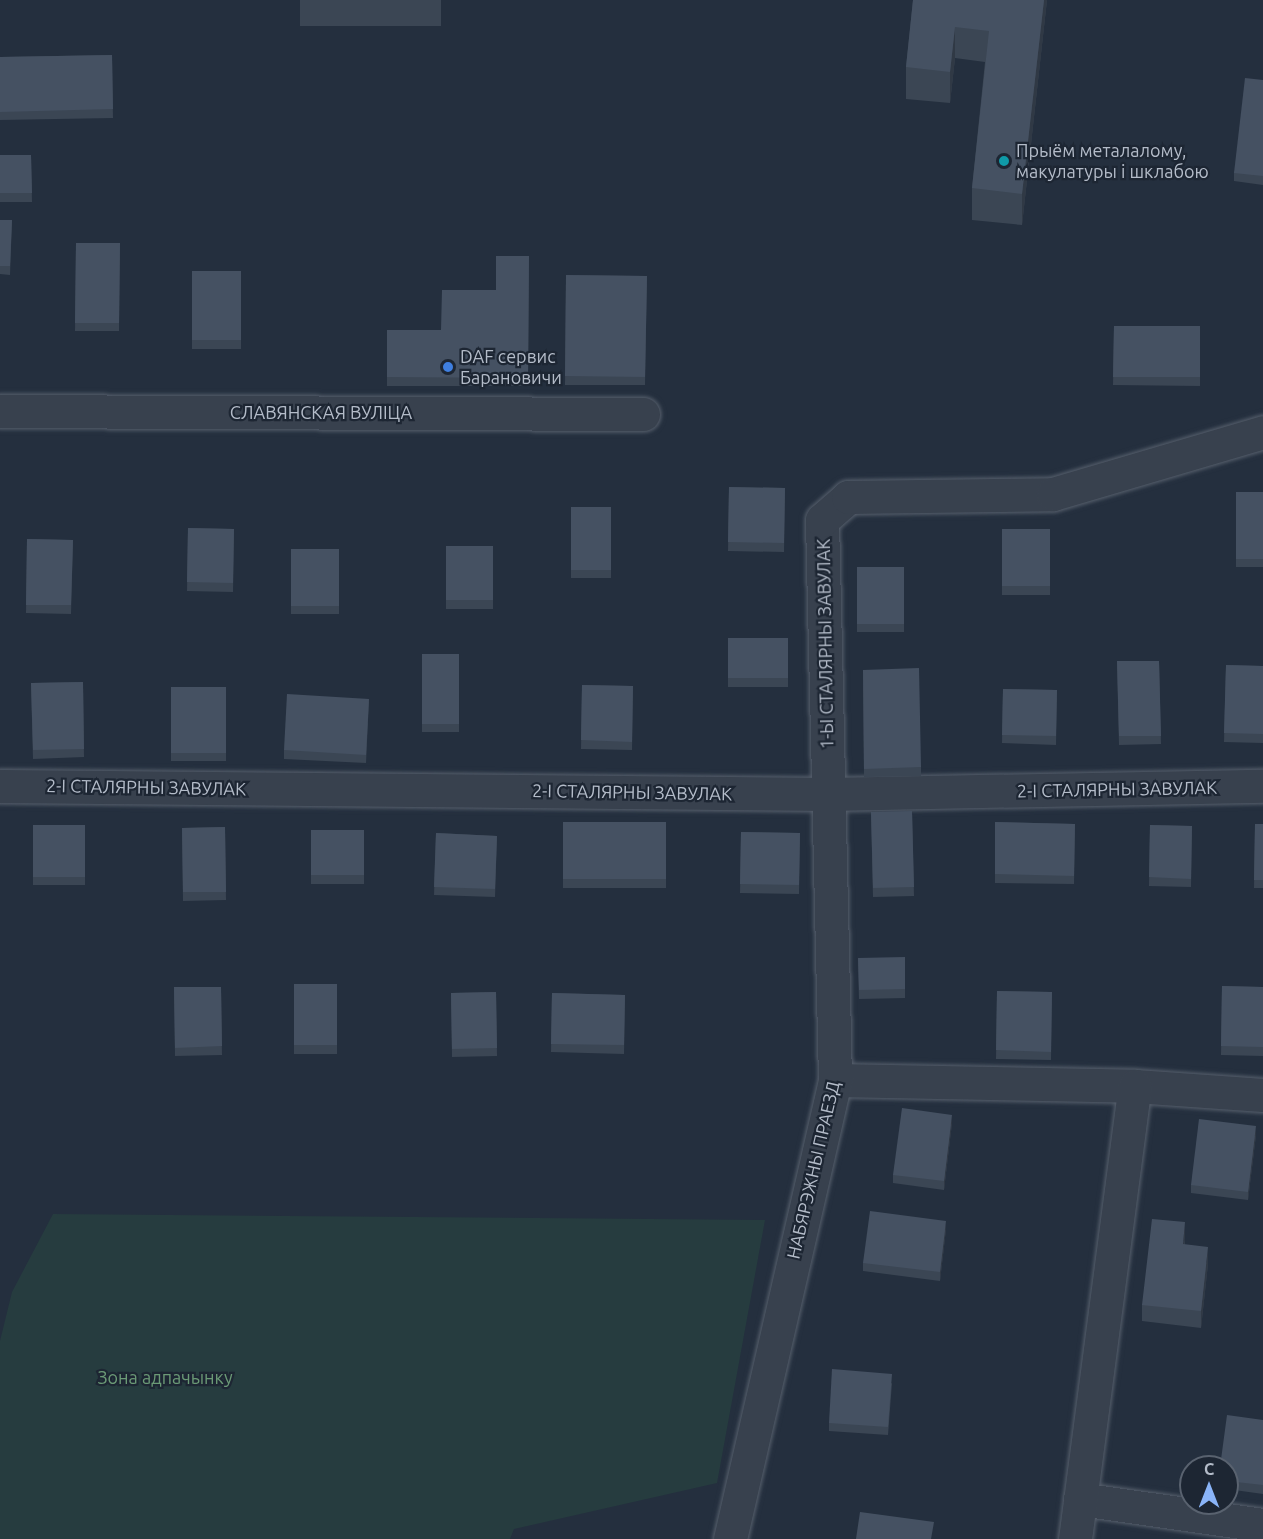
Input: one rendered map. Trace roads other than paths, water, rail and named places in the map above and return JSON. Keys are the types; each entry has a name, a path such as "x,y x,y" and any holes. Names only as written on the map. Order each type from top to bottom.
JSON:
{"street":[{"name":"СЛАВЯНСКАЯ ВУЛІЦА","path":"0,411 643,414"},
{"name":"1-Ы СТАЛЯРНЫ ЗАВУЛАК","path":"828,794 822,520 848,497 1053,494 1263,432"},
{"name":"2-І СТАЛЯРНЫ ЗАВУЛАК","path":"0,786 828,794 1263,786"},
{"name":"НАБЯРЭЖНЫ ПРАЕЗД","path":"730,1539 835,1080 828,794"},
{"path":"835,1080 1135,1086 1263,1095"},
{"path":"1075,1539 1135,1086"},
{"path":"1080,1499 1263,1525"}],"place":[{"name":"Прыём металалому, макулатуры і шклабою","path":"1004,161"},
{"name":"DAF сервис Барановичи","path":"448,367"}],"park label":[{"name":"Зона адпачынку","path":"165,1377"}]}
